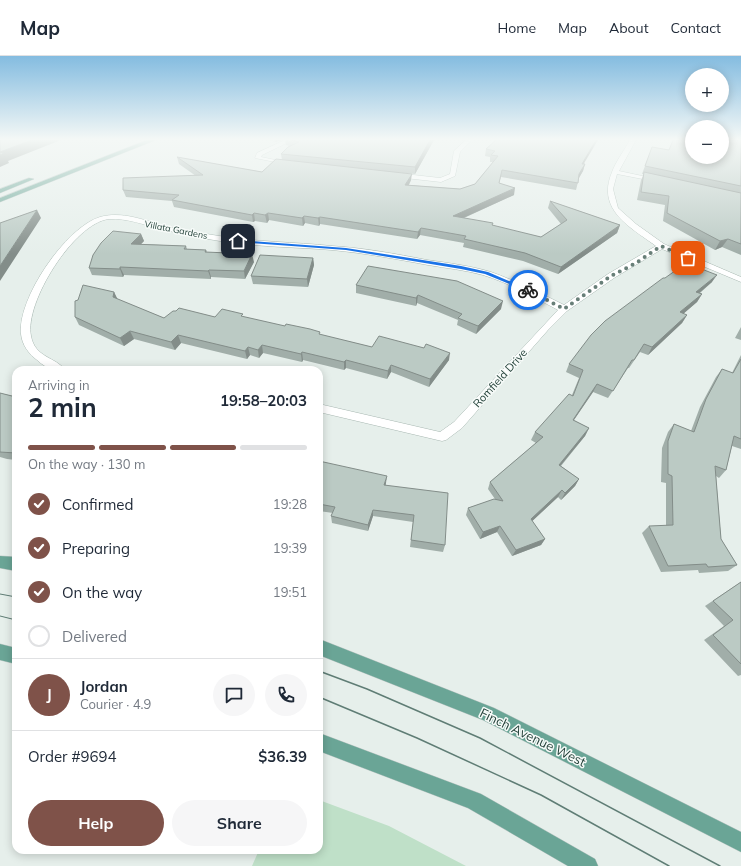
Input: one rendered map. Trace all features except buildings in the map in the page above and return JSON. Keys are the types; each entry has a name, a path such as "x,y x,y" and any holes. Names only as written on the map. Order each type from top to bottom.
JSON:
{"main road":[{"path":"0,191 35,178"},
{"path":"0,200 57,178"},
{"path":"0,562 12,564"},
{"name":"Finch Avenue West","path":"323,649 488,714 741,842"},
{"path":"0,652 12,655"},
{"path":"323,744 474,801 588,866"}],"street":[{"path":"421,178 441,180 446,178"},
{"path":"613,178 610,189 614,209 633,226 661,246 741,280"},
{"path":"645,178 662,181"},
{"name":"Villata Gardens","path":"52,366 44,362 29,347 24,327 29,310 52,263 71,240 89,224 101,219 115,216 171,230 238,241 346,249 461,267 486,273 516,285 564,309"},
{"name":"Romfield Drive","path":"323,409 442,437 458,425 545,328 564,309 611,276 636,263 661,246"}],"green space":[{"path":"323,801 389,826 466,866 252,866 257,854 323,854"}],"tram line":[{"path":"0,594 12,596"},
{"path":"0,616 12,619"},
{"path":"323,672 367,689 480,738 720,866"},
{"path":"323,699 417,738 541,795 669,866"}],"way so far":[{"path":"528,290 564,309 611,276 636,263 661,246 688,258"}],"route":[{"path":"238,241 346,249 461,267 486,273 528,290"}]}
